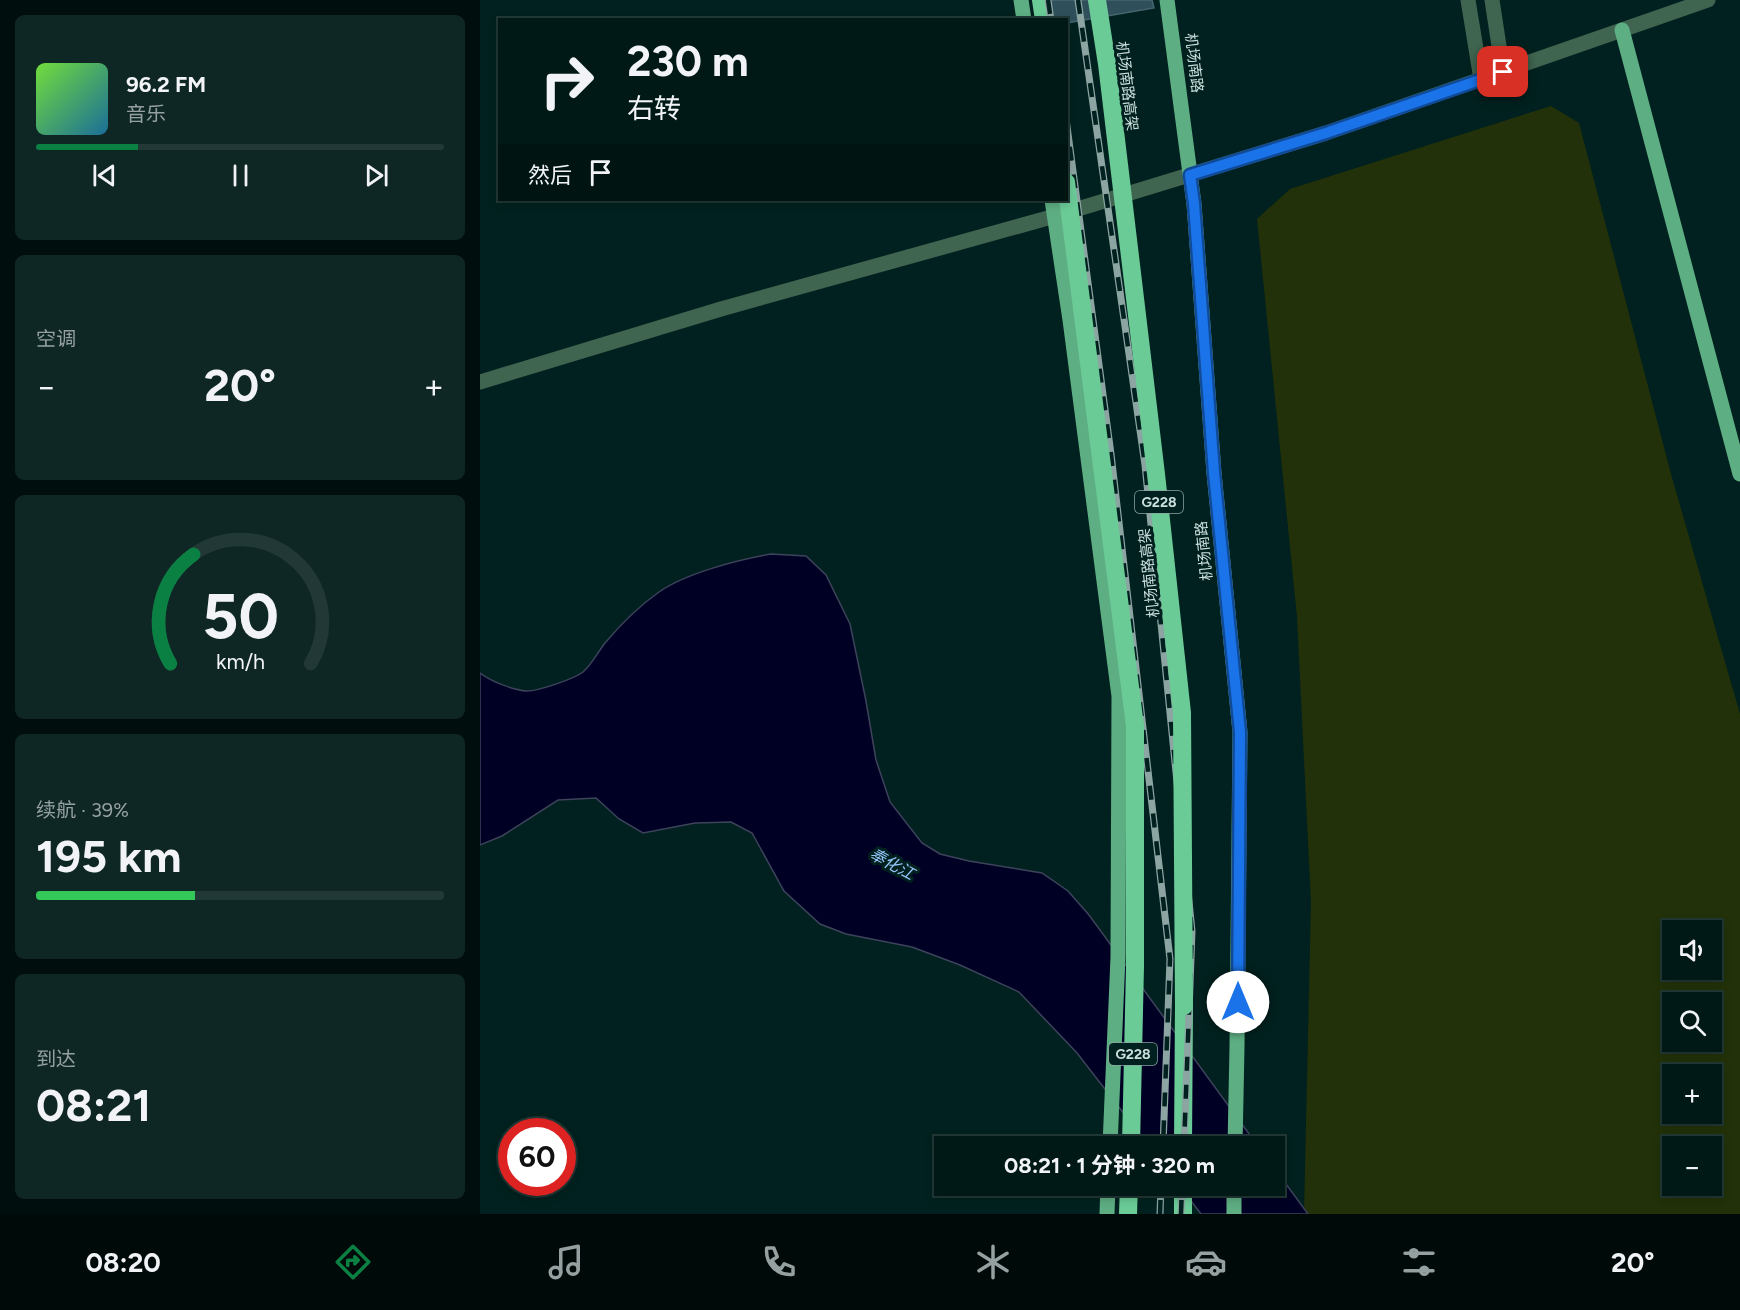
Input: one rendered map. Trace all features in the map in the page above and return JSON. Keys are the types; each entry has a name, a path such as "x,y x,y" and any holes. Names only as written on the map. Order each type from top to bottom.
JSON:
{"highway":[{"path":"1041,0 1044,18"},
{"name":"机场南路高架","path":"1097,0 1156,474 1182,713 1183,1136"},
{"name":"G228","path":"1068,198 1135,726 1135,966 1131,1136"},
{"path":"1128,1214 1129,1196"},
{"path":"1183,1196 1183,1214"}],"main road":[{"path":"1021,0 1024,18"},
{"name":"机场南路","path":"1167,0 1194,204 1214,473 1240,732 1238,1047 1235,1136"},
{"path":"1622,30 1740,474"},
{"path":"1052,201 1119,696 1118,957 1111,1136"},
{"path":"1107,1214 1108,1196"},
{"path":"1234,1196 1234,1214"}],"street":[{"path":"1468,0 1481,79"},
{"path":"1492,0 1503,72"},
{"path":"480,382 721,309 1054,216 1326,133 1708,0"}],"green space":[{"path":"1551,106 1579,123 1671,474 1740,714 1740,1214 1304,1214 1311,902 1297,617 1257,219 1290,189"}],"water":[{"name":"奉化江","path":"771,554 806,556 826,575 850,624 876,760 890,802 922,843 940,854 1042,873 1068,891 1089,915 1251,1136 1141,1136 1077,1053 1019,992 960,965 912,947 846,934 820,924 784,891 752,833 731,822 695,823 643,833 619,819 596,798 558,800 502,836 480,845 480,673 502,685 527,691 572,678 583,672 617,629 659,592 683,579 728,564"},
{"path":"1285,1183 1308,1214 1201,1214 1187,1196 1285,1196"}],"building":[{"path":"1039,0 1152,0 1154,8 1068,23 1068,18 1042,18"}],"railway":[{"path":"1048,0 1051,18"},
{"path":"1078,0 1145,465 1192,931 1184,1136"},
{"path":"1068,134 1111,454 1170,959 1163,1136"},
{"path":"1160,1214 1161,1196"},
{"path":"1181,1214 1182,1196"}],"route":[{"path":"1238,1002 1240,732 1214,473 1190,175 1326,133 1503,72"}]}
